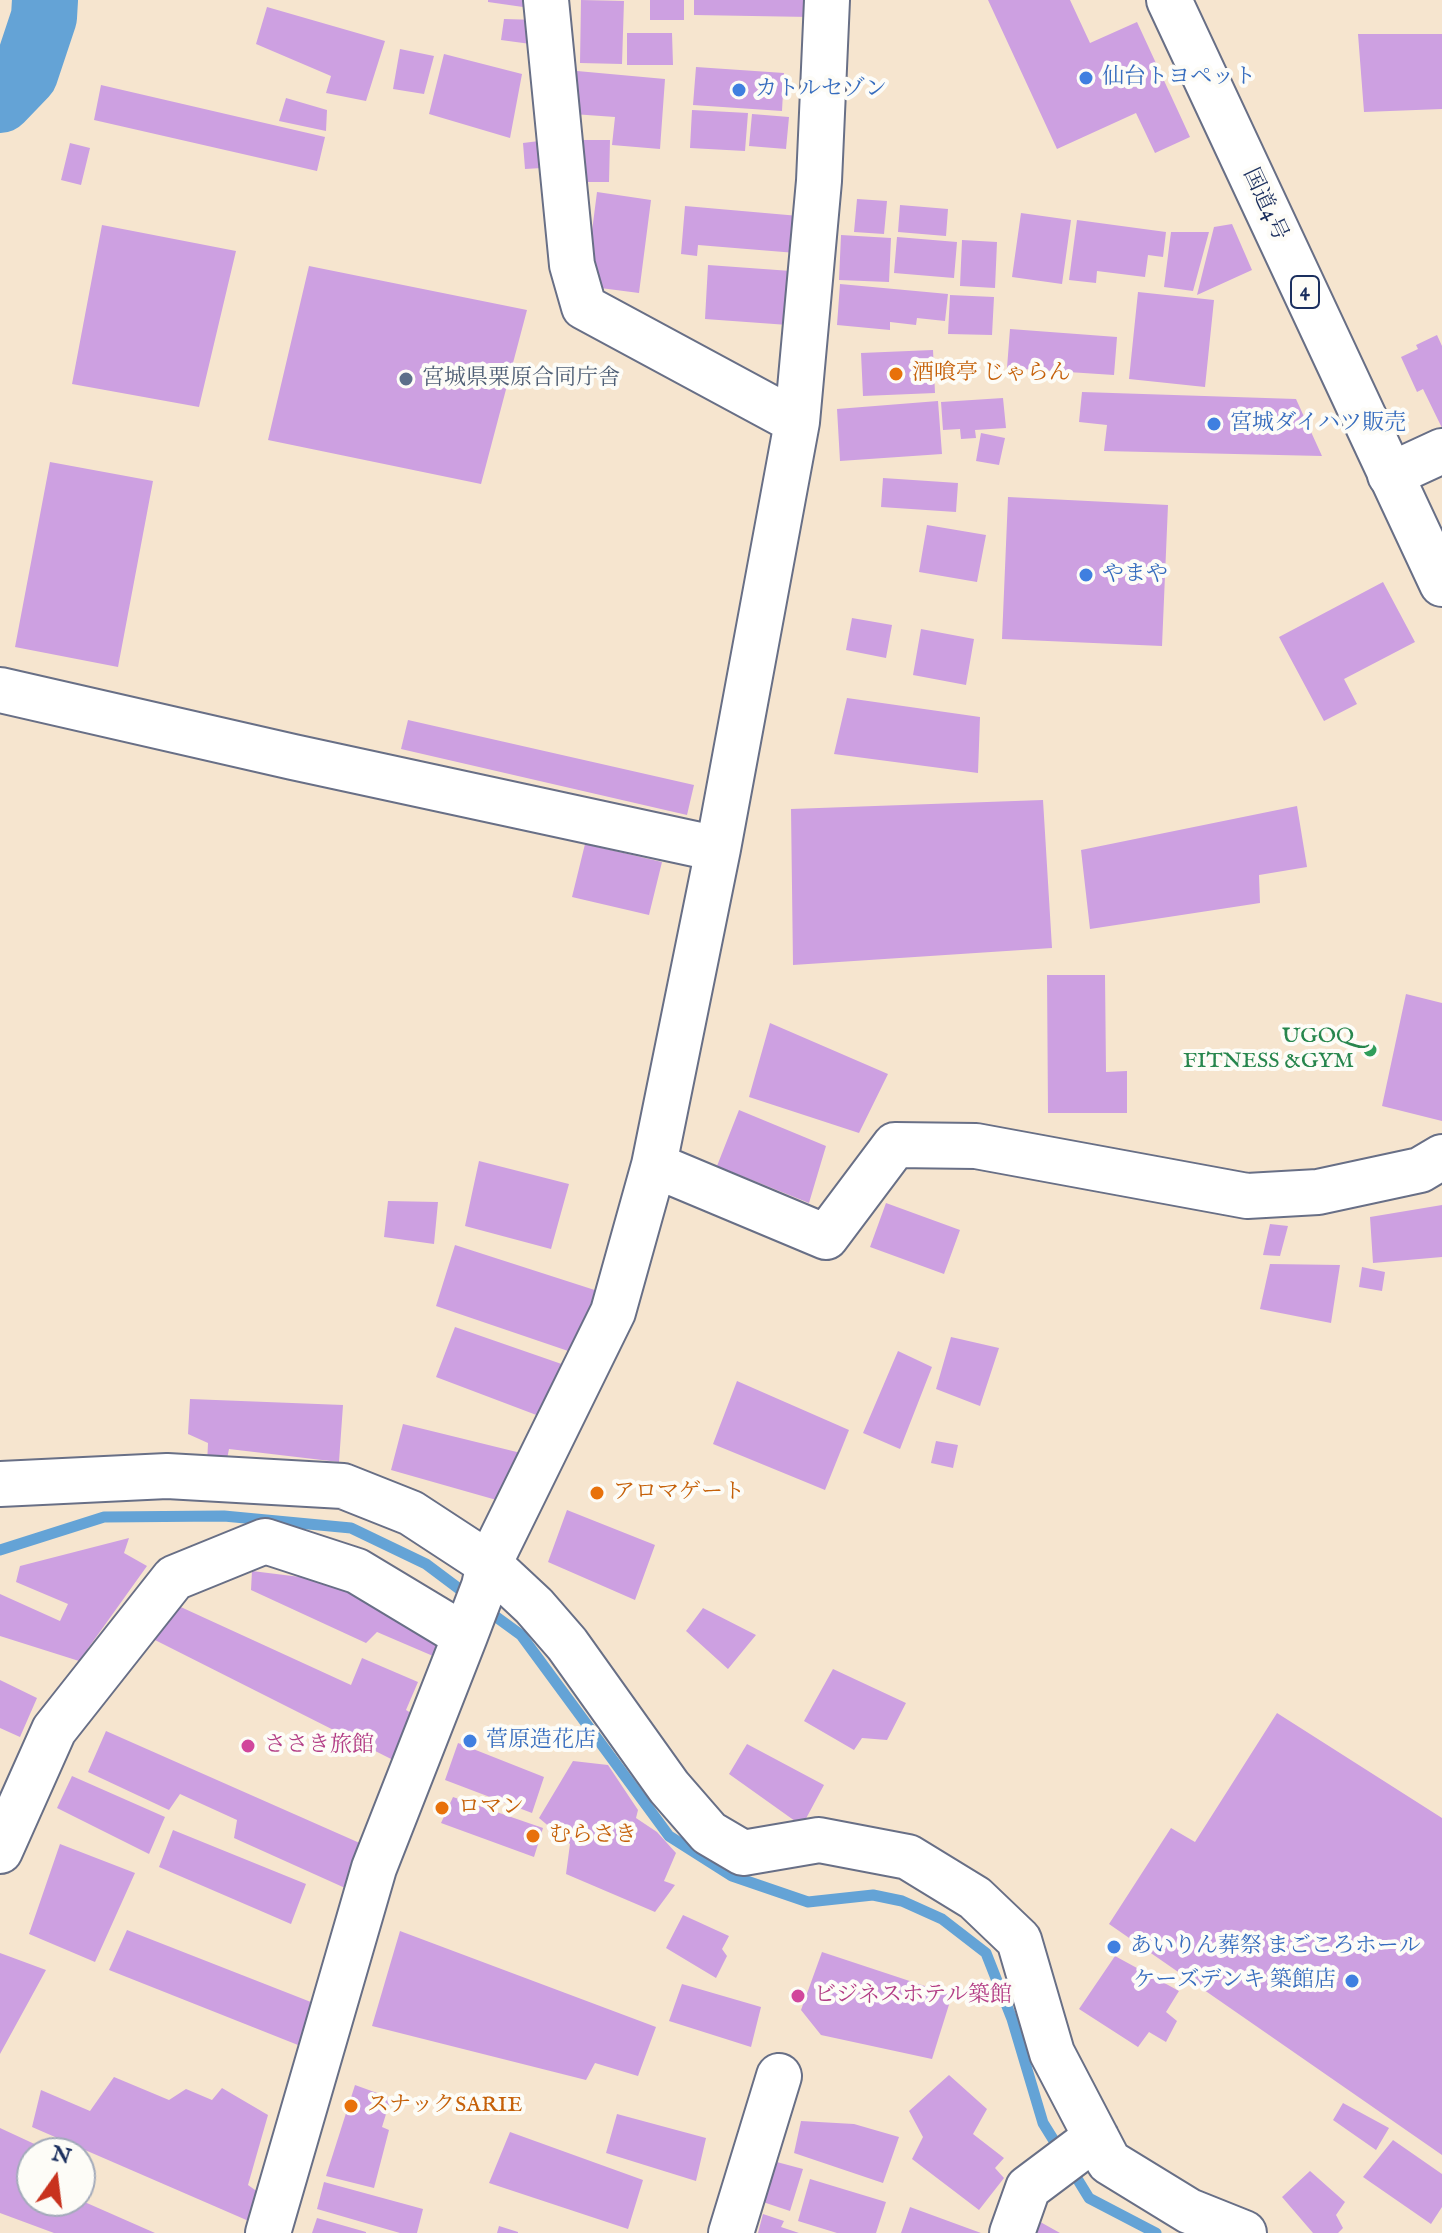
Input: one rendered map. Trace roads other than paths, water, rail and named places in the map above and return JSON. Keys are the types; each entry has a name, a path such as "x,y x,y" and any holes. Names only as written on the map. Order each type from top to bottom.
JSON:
{"main road":[{"path":"546,0 572,265 584,307 797,422"},
{"path":"268,2233 374,1868 477,1602 613,1312 654,1165 718,849 797,422 819,181 827,0"},
{"name":"国道4号","path":"1169,0 1442,584"},
{"path":"1390,475 1442,451"},
{"path":"0,690 718,849"},
{"path":"654,1165 826,1237 895,1145 976,1146 1247,1196 1318,1192 1420,1170 1442,1157"},
{"path":"0,1484 167,1476 343,1486 411,1513 477,1602"},
{"path":"0,1851 54,1730 174,1578 265,1541 357,1571 477,1602 534,1606 567,1644 669,1787 709,1833 743,1853 819,1840 908,1857 975,1898 1019,1940 1052,2053 1090,2141 1109,2162 1189,2211 1244,2233"},
{"path":"731,2233 779,2076"},
{"path":"1012,2233 1028,2188 1090,2141"}],"waterway":[{"path":"0,100 25,74 44,17 45,0"},
{"path":"0,1550 104,1517 224,1516 351,1528 426,1564 470,1597"},
{"path":"484,1608 521,1635 669,1836 732,1876 808,1902 873,1895 902,1901 942,1919 986,1953 1012,2019 1043,2123 1061,2152"},
{"path":"1070,2167 1089,2198 1156,2233"}],"place":[{"name":"仙台トヨペット","path":"1086,78"},
{"name":"カトルセゾン","path":"739,90"},
{"name":"酒喰亭 じゃらん","path":"896,374"},
{"name":"宮城県栗原合同庁舎","path":"406,379"},
{"name":"宮城ダイハツ販売","path":"1214,424"},
{"name":"やまや","path":"1086,575"},
{"name":"UGOQ FITNESS &GYM","path":"1370,1050"},
{"name":"アロマゲート","path":"597,1493"},
{"name":"菅原造花店","path":"470,1741"},
{"name":"ささき旅館","path":"248,1746"},
{"name":"ロマン","path":"442,1808"},
{"name":"むらさき","path":"533,1836"},
{"name":"あいりん葬祭 まごころホール","path":"1114,1947"},
{"name":"ケーズデンキ 築館店","path":"1352,1981"},
{"name":"ビジネスホテル築館","path":"798,1996"},
{"name":"スナックSARIE","path":"351,2106"}]}
